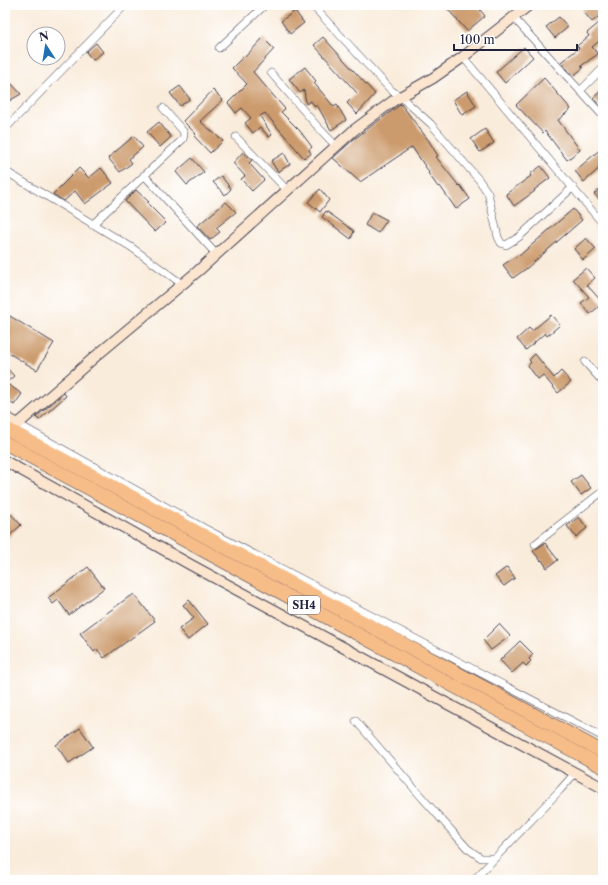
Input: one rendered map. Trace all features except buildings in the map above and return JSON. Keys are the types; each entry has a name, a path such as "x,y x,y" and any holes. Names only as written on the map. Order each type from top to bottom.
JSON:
{"highway":[{"name":"SH4","path":"5,428 603,752"},
{"name":"SH4","path":"5,443 603,767"}],"street":[{"path":"5,129 125,5"},
{"path":"219,48 265,5"},
{"path":"312,5 385,84 431,124 484,186 488,193 498,237 501,243 506,245 519,237 573,187"},
{"path":"18,424 182,284 354,130 401,97 433,78 463,57 528,5"},
{"path":"513,17 603,116"},
{"path":"463,57 603,224"},
{"path":"580,91 603,68"},
{"path":"271,73 336,146"},
{"path":"92,225 183,139 183,131 163,108"},
{"path":"236,137 287,190"},
{"path":"5,171 92,225 131,247 182,284"},
{"path":"144,175 216,254"},
{"path":"585,362 603,382"},
{"path":"5,417 204,528 603,737"},
{"path":"5,461 191,565 603,788"},
{"path":"535,544 603,491"},
{"path":"356,722 467,848 481,858 494,858"},
{"path":"479,878 494,858 511,842 575,773"}]}
